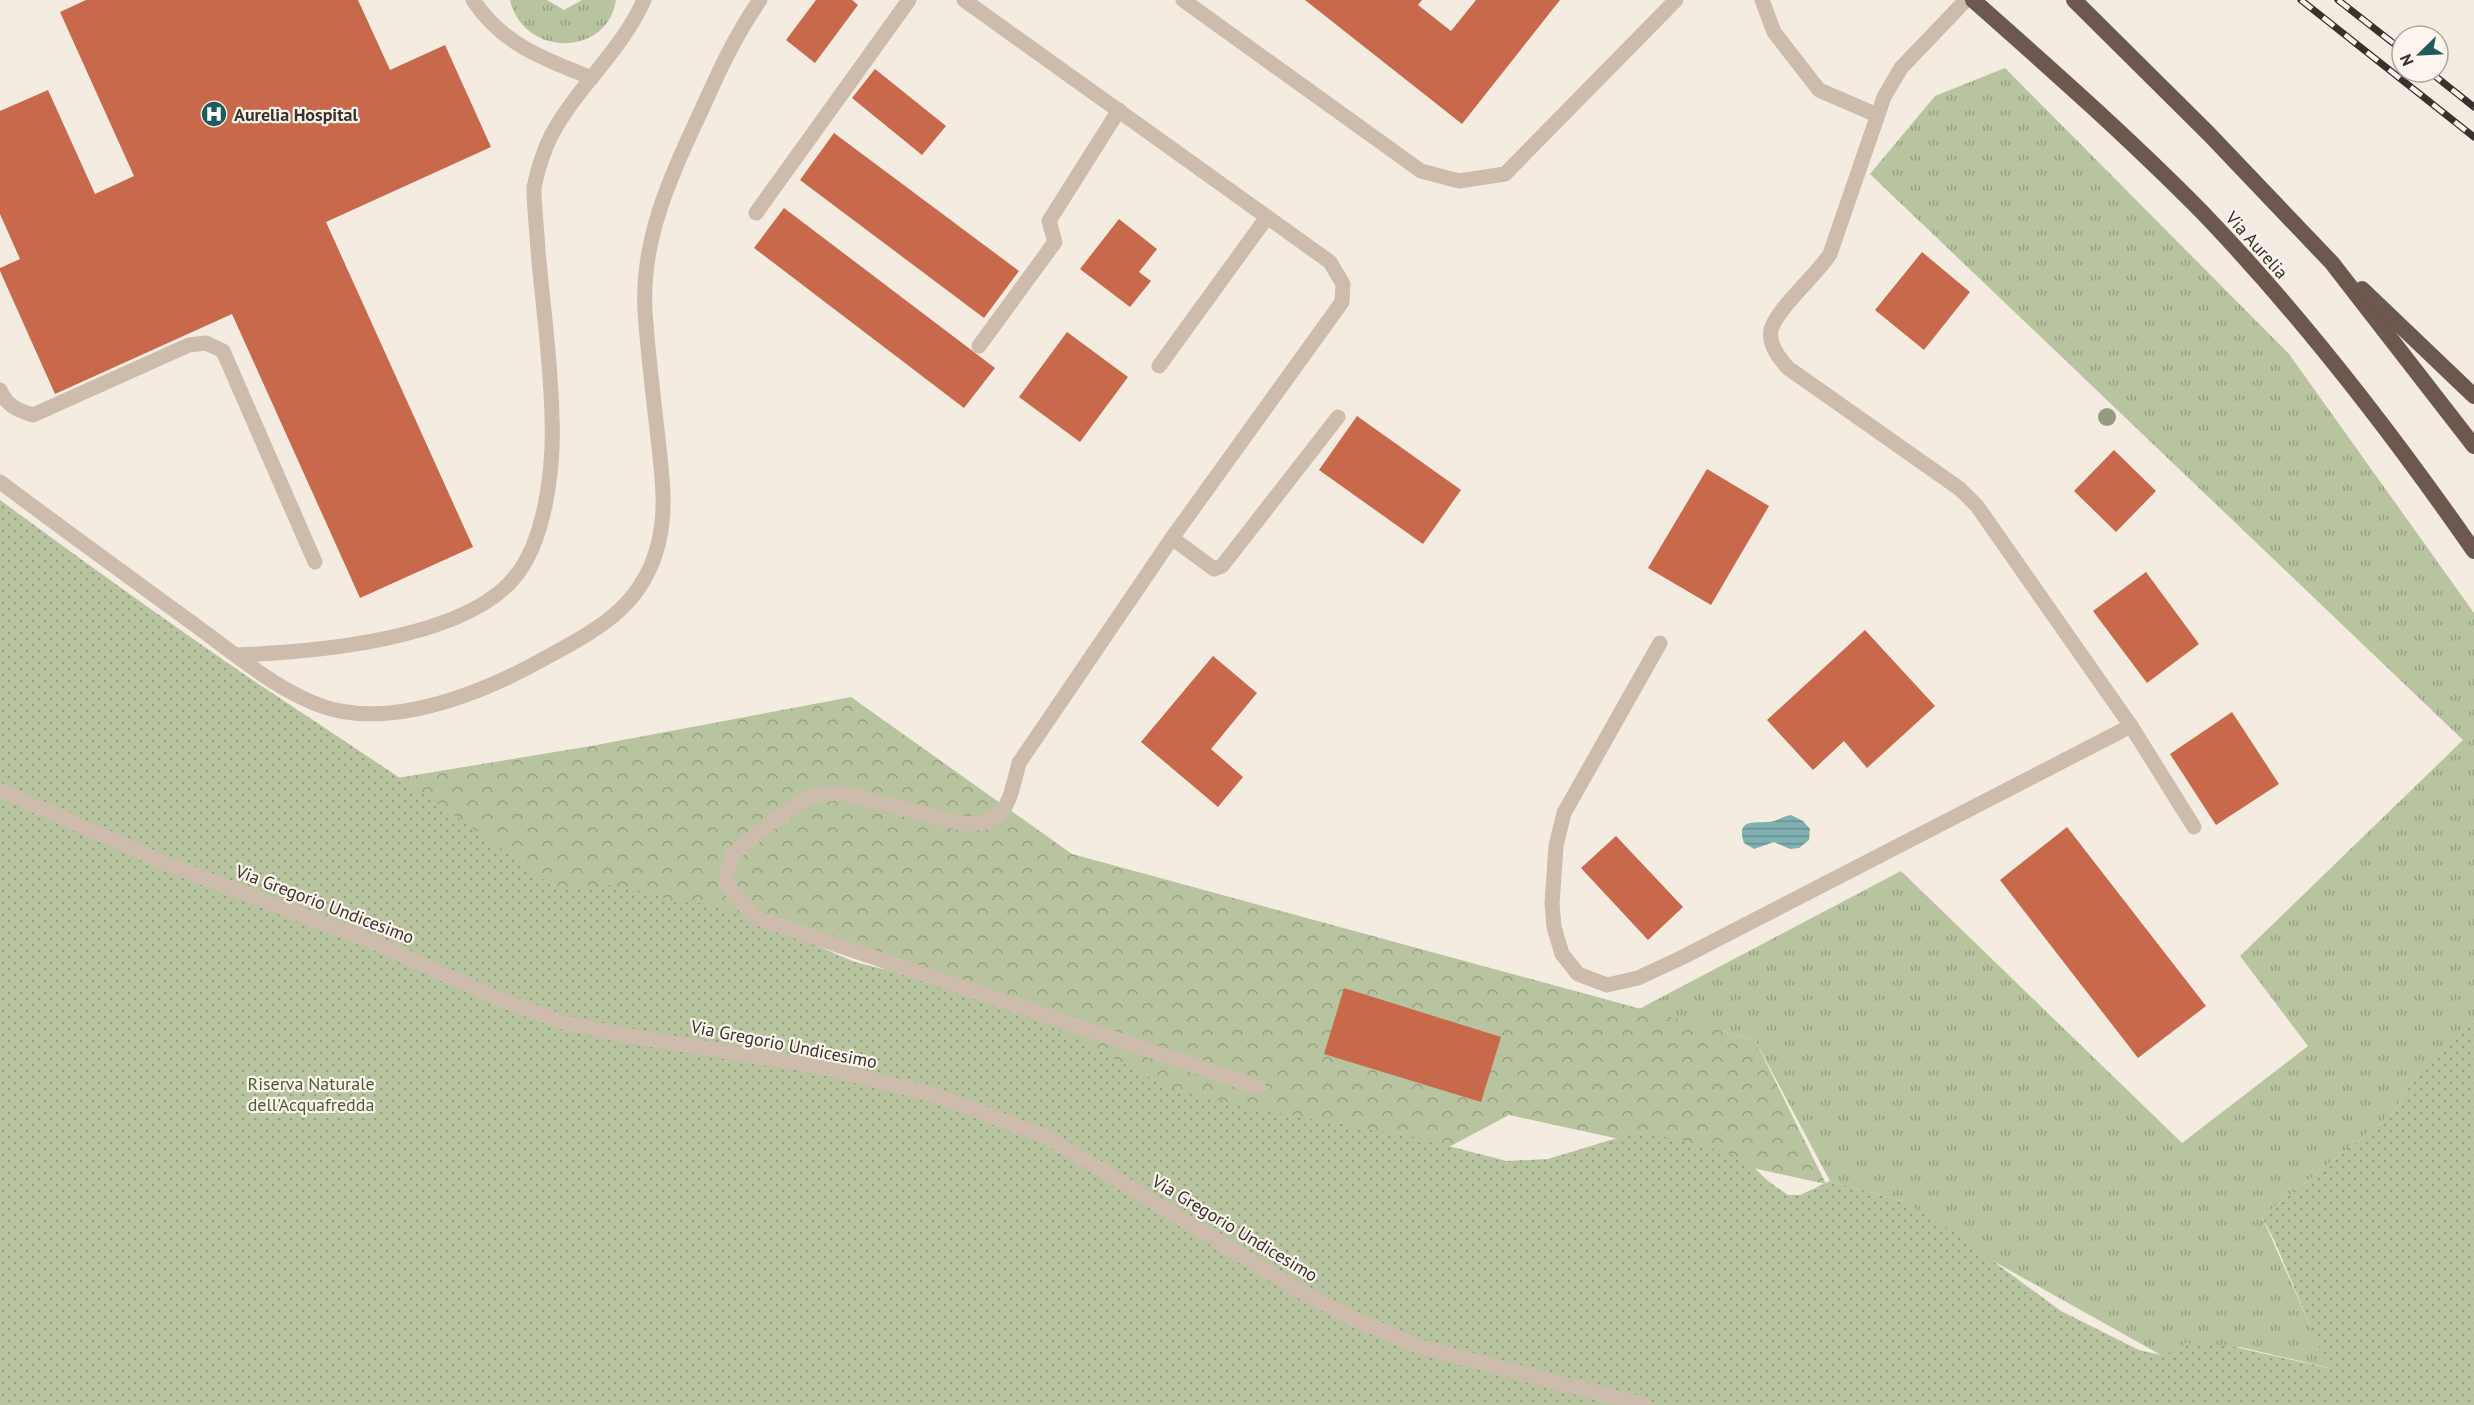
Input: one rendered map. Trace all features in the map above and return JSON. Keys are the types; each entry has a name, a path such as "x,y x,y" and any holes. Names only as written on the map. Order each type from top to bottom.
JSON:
{"highway":[{"name":"Via Aurelia","path":"1973,0 2109,121 2204,214 2280,299 2354,388 2474,551"},
{"path":"2074,0 2225,150 2332,263 2410,333 2474,396"},
{"path":"2332,263 2474,446"}],"street":[{"path":"473,0 498,31 515,44 546,60 592,78"},
{"path":"237,655 314,650 414,632 480,607 504,590 516,576 529,553 537,531 546,503 551,472 552,418 534,187 540,164 552,136 630,28 644,0"},
{"path":"0,482 237,655 309,701 328,708 344,712 386,713 456,698 511,676 581,638 614,617 637,592 654,561 661,533 664,499 645,312 644,279 647,253 653,225 664,193 724,60 760,0"},
{"path":"756,213 909,0"},
{"path":"964,0 1330,262 1343,284 1342,302 1172,538 1019,763 1008,802 995,819 973,824 960,823 841,793 812,795 770,823 732,855 724,880 757,918 1258,1087"},
{"path":"1183,0 1422,171 1459,181 1505,174 1676,0"},
{"path":"1762,0 1774,32 1820,90 1877,115"},
{"path":"1966,0 1901,68 1884,97 1830,254 1818,272 1776,320 1771,331 1773,346 1788,368 1960,489 1977,506 2131,726 2194,827"},
{"path":"979,346 1055,242 1049,221 1119,110"},
{"path":"1159,366 1267,217"},
{"path":"0,390 4,400 17,410 33,414 189,345 206,343 223,351 315,562"},
{"path":"1172,538 1214,569 1222,566 1338,417"},
{"path":"1660,643 1564,813 1556,846 1552,903 1554,927 1562,954 1578,974 1607,985 1638,978 1681,958 2131,726"},
{"name":"Via Gregorio Undicesimo","path":"0,790 167,864 373,942 501,1000 563,1022 614,1033 817,1066 935,1095 1047,1137 1295,1288 1365,1324 1420,1347 1645,1405"}],"green space":[{"path":"510,0 547,0 564,10 582,0 616,0 609,19 597,32 582,41 564,43 547,40 531,32 518,19"},
{"path":"2005,68 2289,354 2474,613 2474,1021 2417,1075 2392,1114 2262,1217 2329,1368 2240,1347 2161,1355 1984,1256 1902,1201 1830,1181 1755,1040 1639,1009 1901,871 2182,1143 2308,1046 2240,956 2463,740 1870,174 1935,96"},
{"name":"Riserva Naturale dell'Acquafredda","path":"0,500 188,635 442,807 553,887 604,884 645,892 672,901 713,904 855,962 983,994 1089,1045 1168,1087 1251,1108 1413,1137 1507,1161 1548,1159 1624,1136 1653,1134 1738,1157 1749,1163 1768,1181 1788,1195 1800,1195 1830,1181 1902,1201 1937,1220 2061,1311 2139,1350 2161,1355 2175,1351 2185,1343 2226,1345 2328,1368 2275,1242 2262,1217 2392,1114 2417,1075 2432,1058 2474,1021 2474,1405 0,1405"},
{"path":"0,546 373,782 591,746 851,697 1072,854 1755,1040 1826,1184 1509,1115 1351,1199 875,951 384,857"}],"water":[{"path":"1791,815 1803,821 1810,829 1809,840 1799,848 1790,849 1774,842 1754,849 1744,843 1742,830 1747,824 1771,822"}],"building":[{"path":"86,0 358,0 390,70 445,45 491,147 326,222 473,547 360,598 232,314 55,394 0,271 0,268 20,259 0,214 0,111 48,90 95,194 134,176 60,12"},
{"path":"816,0 852,0 858,5 815,63 786,40"},
{"path":"1305,0 1422,0 1418,5 1451,31 1476,0 1560,0 1462,124"},
{"path":"875,69 946,126 922,155 852,98"},
{"path":"834,133 1019,271 984,318 800,180"},
{"path":"784,208 995,368 964,408 754,248"},
{"path":"1119,219 1157,249 1139,272 1151,281 1130,307 1080,269"},
{"path":"1922,252 1970,292 1924,350 1875,310"},
{"path":"1067,332 1128,377 1080,442 1019,397"},
{"path":"1357,416 1461,490 1423,544 1319,470"},
{"path":"2114,450 2156,491 2116,532 2074,491"},
{"path":"1707,469 1769,506 1711,605 1648,568"},
{"path":"2146,572 2199,644 2147,683 2093,611"},
{"path":"1865,630 1935,706 1867,768 1844,741 1813,770 1767,720"},
{"path":"1213,656 1257,693 1211,749 1243,777 1218,807 1141,742"},
{"path":"2232,712 2279,784 2216,825 2170,754"},
{"path":"2067,827 2206,1006 2138,1058 2000,880"},
{"path":"1616,836 1683,907 1648,940 1581,868"},
{"path":"1344,988 1501,1037 1481,1102 1324,1054"}],"railway":[{"path":"2301,0 2474,137"},
{"path":"2338,0 2390,41"},
{"path":"2445,84 2474,107"}],"place":[{"name":"Aurelia Hospital","path":"214,114"}]}
